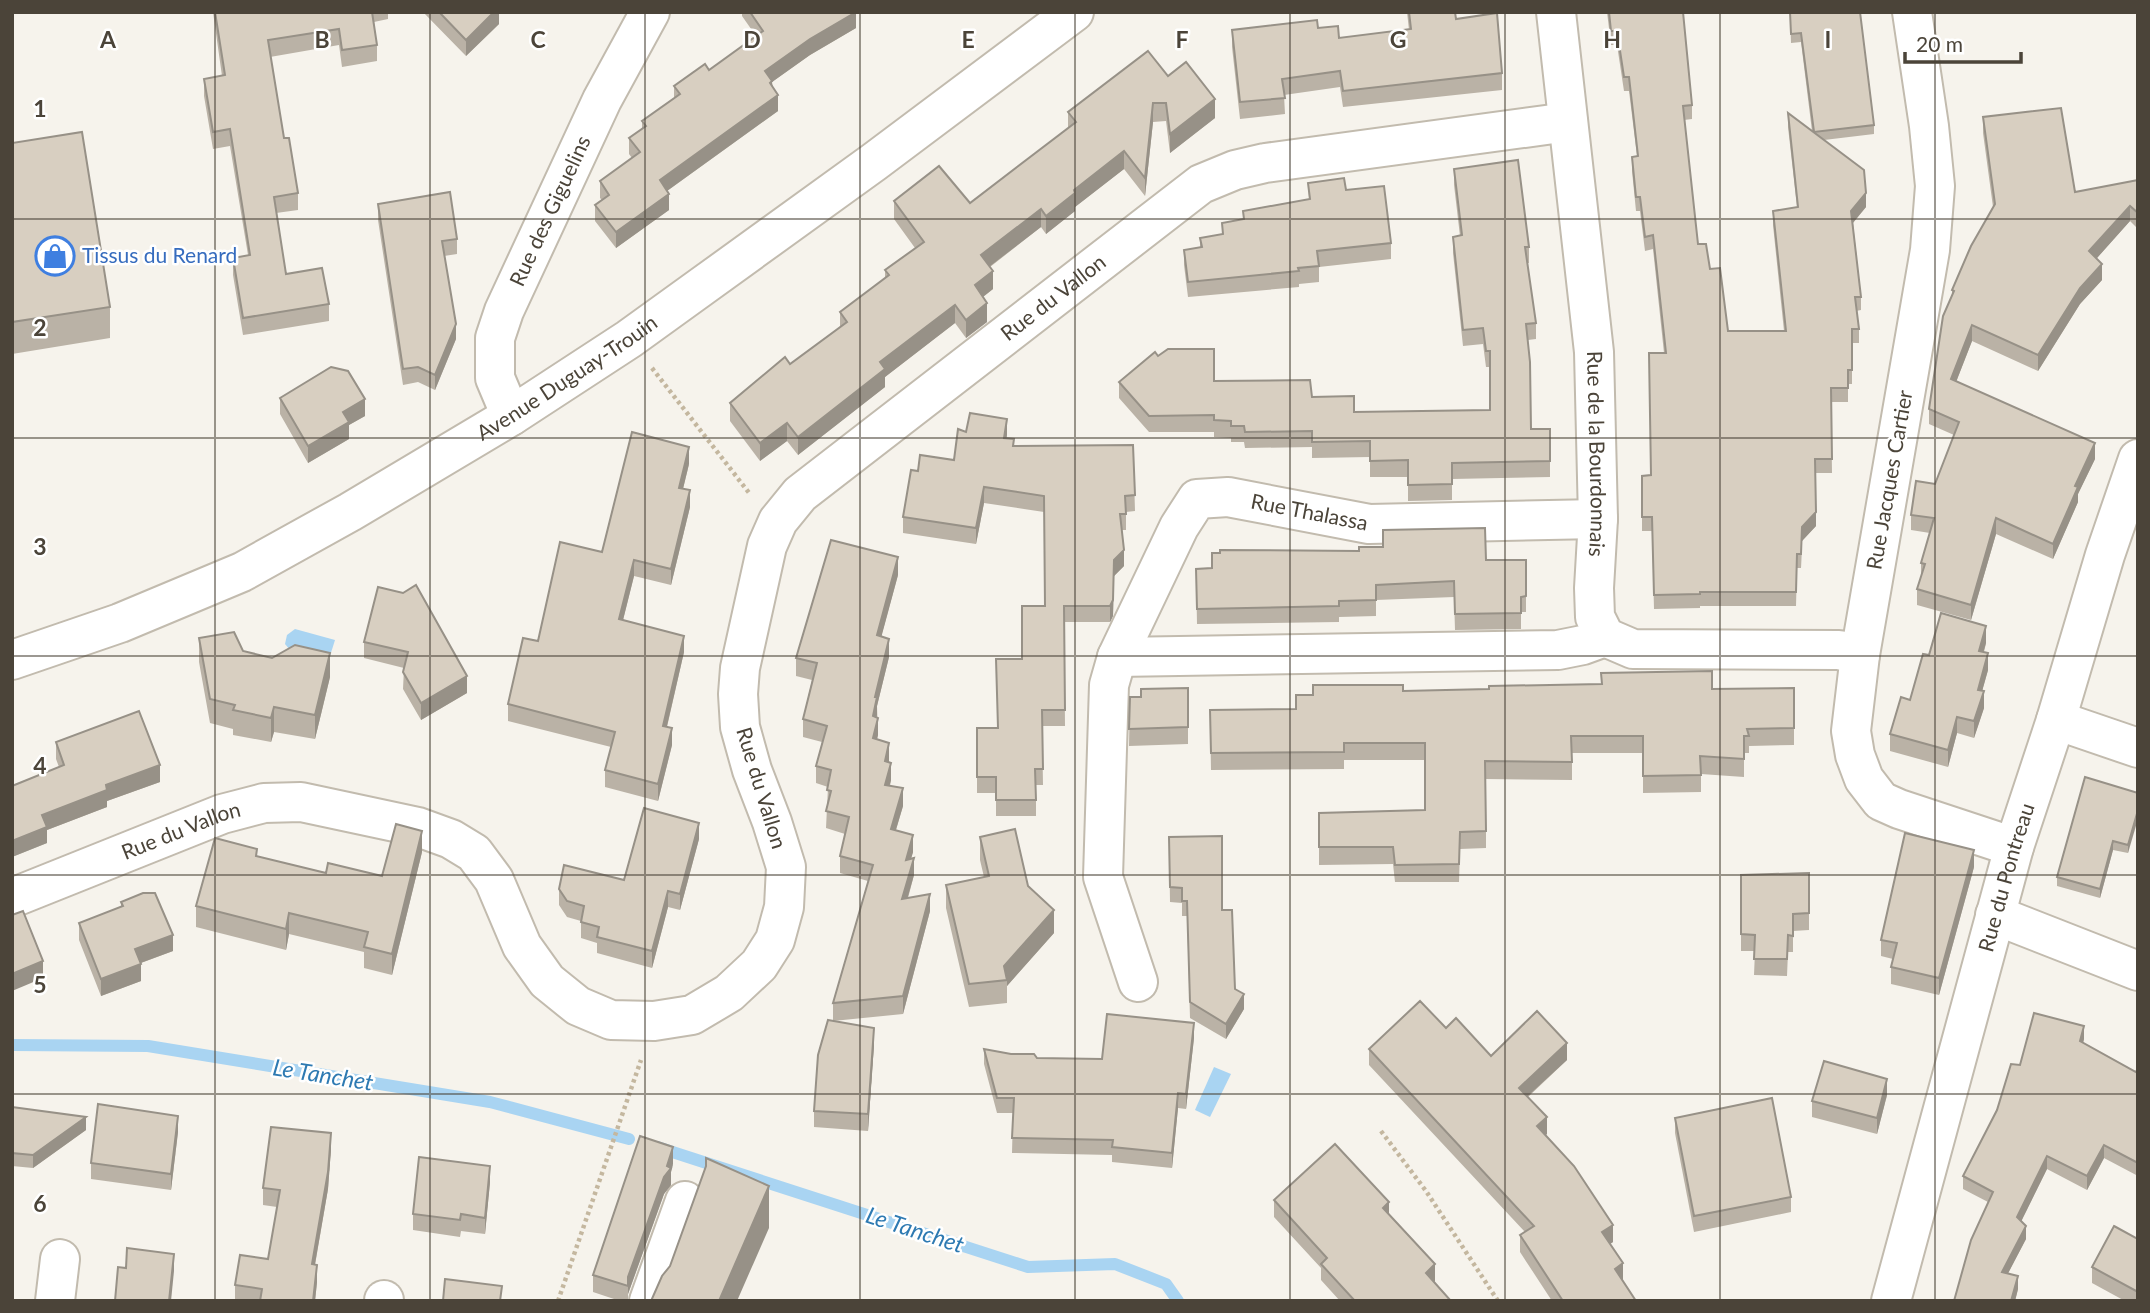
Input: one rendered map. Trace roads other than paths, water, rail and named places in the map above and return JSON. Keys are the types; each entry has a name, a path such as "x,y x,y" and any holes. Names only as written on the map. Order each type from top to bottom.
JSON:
{"street":[{"name":"Rue des Giguelins","path":"511,416 495,378 495,338 504,311 596,111 650,12"},
{"name":"Avenue Duguay-Trouin","path":"12,660 120,623 242,572 350,512 511,416 629,339 874,162 1074,12"},
{"name":"Rue de la Bourdonnais","path":"1556,12 1594,352 1598,519 1595,617 1605,637"},
{"name":"Rue Jacques Cartier","path":"1912,12 1935,186 1931,237 1860,655 1851,731 1855,755 1864,779 1881,801 2014,848"},
{"name":"Rue du Vallon","path":"12,898 222,814 264,803 300,802 418,827 451,839 474,853 494,880 522,946 547,981 578,1006 611,1020 654,1021 692,1014 729,993 759,965 775,940 784,907 786,867 740,727 738,694 740,668 767,546 779,521 800,494 1201,184 1235,170 1265,163 1567,122"},
{"name":"Rue du Pontreau","path":"1891,1301 2014,848 2056,720 2105,555 2138,459"},
{"name":"Rue Thalassa","path":"1138,982 1103,877 1109,685 1117,657 1179,527 1197,499 1228,497 1369,524 1598,519"},
{"path":"1117,657 1558,650 1605,637 1633,649 1839,650 1860,655"},
{"path":"2056,720 2138,748"},
{"path":"1995,915 2138,971"},
{"path":"649,1301 685,1201"},
{"path":"55,1301 60,1259"}],"water":[{"path":"295,629 335,640 329,659 290,650 285,644 287,635"},
{"path":"1214,1067 1231,1074 1210,1117 1195,1110"}],"waterway":[{"name":"Le Tanchet","path":"12,1045 148,1046 490,1102 629,1139"},
{"name":"Le Tanchet","path":"657,1147 1028,1267 1115,1264 1166,1284 1178,1301"}],"place":[{"name":"Tissus du Renard","path":"55,256"}]}
